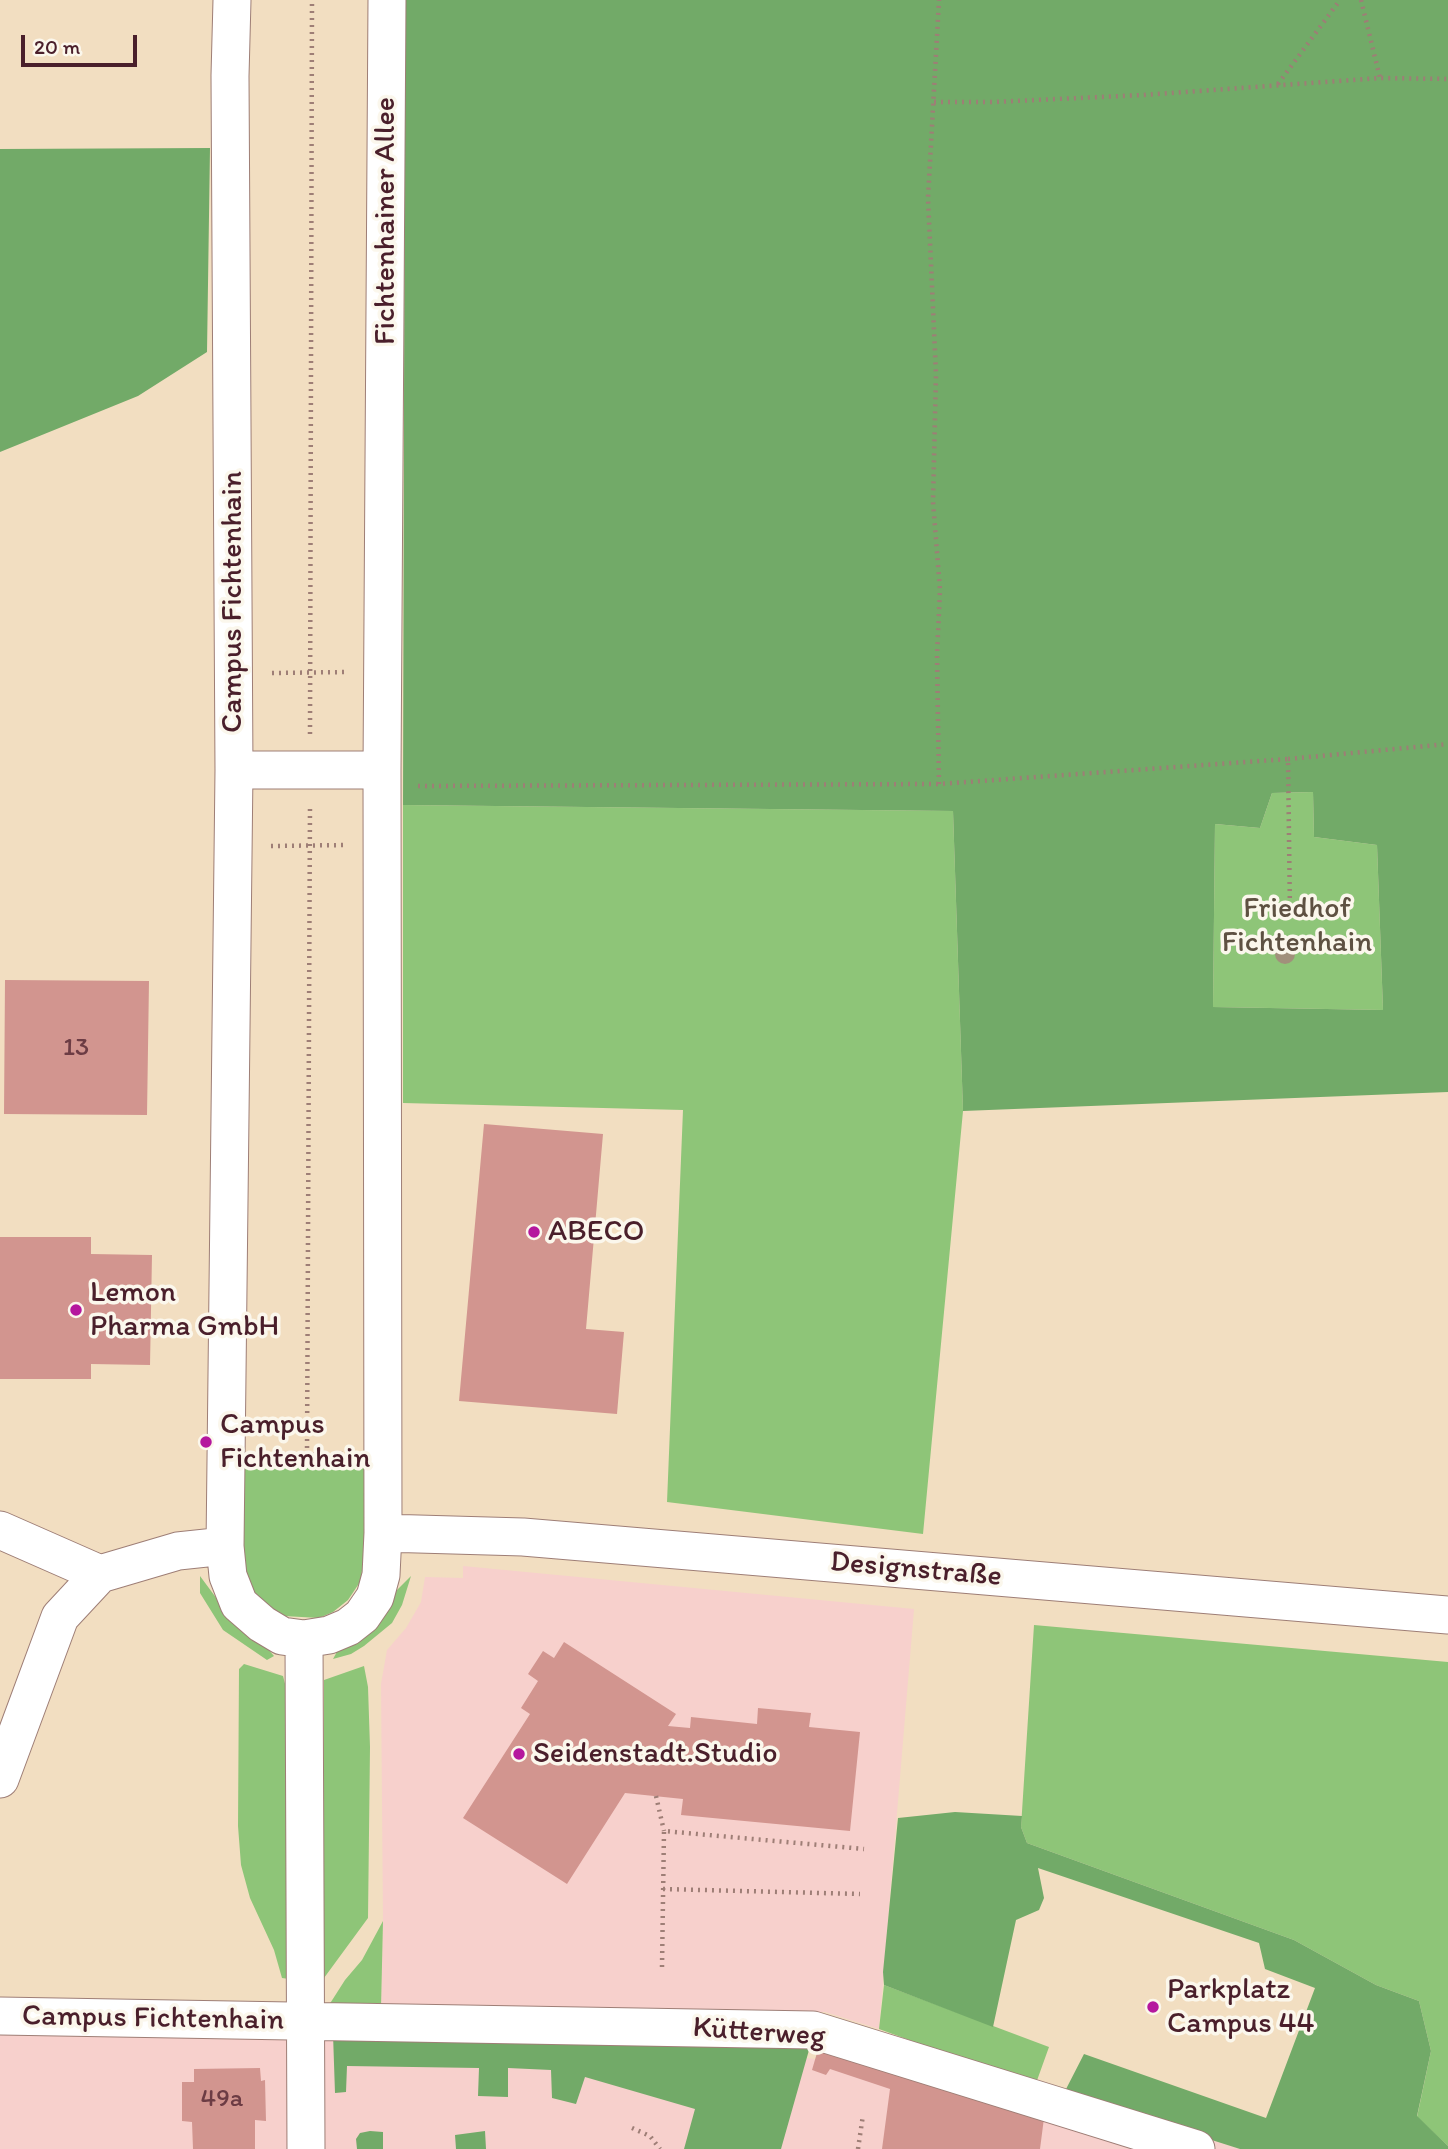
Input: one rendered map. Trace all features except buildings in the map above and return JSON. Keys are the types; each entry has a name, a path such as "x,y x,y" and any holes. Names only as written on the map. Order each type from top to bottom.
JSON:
{"street":[{"name":"Campus Fichtenhain","path":"232,0 234,770 225,1546 228,1576 239,1604 262,1624 282,1636 304,1639 329,1635 348,1627 362,1616 375,1597 381,1574 384,442"},
{"name":"Fichtenhainer Allee","path":"384,442 387,0"},
{"name":"Campus Fichtenhain","path":"234,770 310,770 382,778"},
{"path":"0,1530 100,1574"},
{"name":"Designstraße","path":"383,1533 523,1537 1448,1615"},
{"path":"0,1779 60,1617 100,1574 178,1551 225,1546"},
{"name":"Campus Fichtenhain","path":"304,1639 306,2021 313,2142"},
{"name":"Campus Fichtenhain","path":"0,2016 306,2021"},
{"name":"Kütterweg","path":"306,2021 813,2030 1196,2149"}],"path":[{"path":"307,1455 312,0"},
{"path":"939,0 928,198 936,376 933,502 940,590 937,656 939,784"},
{"path":"1278,84 1340,0"},
{"path":"1362,0 1380,78"},
{"path":"934,102 993,103 1143,95 1380,78 1448,79"},
{"path":"234,674 383,672"},
{"path":"382,778 939,784 1288,759 1448,744"},
{"path":"1288,759 1290,914"},
{"path":"233,846 382,845"},
{"path":"656,1796 664,1831 662,1967"},
{"path":"664,1831 864,1849"},
{"path":"663,1889 860,1894"},
{"path":"858,2149 863,2115"},
{"path":"632,2128 650,2136 660,2149"}],"shaded area":[{"path":"463,1566 914,1609 879,2029 825,2012 381,2008 381,1684 387,1650 406,1628 421,1602 425,1577 463,1578"},
{"path":"0,2004 346,2012 1016,2079 1240,2149 0,2149"}],"green space":[{"path":"405,0 1448,0 1448,1092 963,1111 953,811 403,805","holes":["1313,792 1314,837 1377,845 1383,1010 1213,1007 1215,824 1260,828 1272,793"]},
{"path":"210,148 207,352 138,396 0,452 0,149"},
{"name":"Friedhof Fichtenhain","path":"1313,792 1314,837 1377,845 1383,1010 1213,1007 1215,824 1260,828 1272,793"},
{"path":"403,805 953,811 963,1111 923,1534 667,1502 683,1110 403,1103"},
{"path":"369,1464 365,1554 360,1582 348,1600 333,1612 319,1618 284,1616 268,1608 252,1591 244,1573 239,1465"},
{"path":"200,1576 234,1622 274,1656 267,1660 223,1630 200,1593"},
{"path":"411,1576 402,1605 392,1623 351,1654 333,1659 339,1648"},
{"path":"1034,1625 1448,1662 1448,2146 1417,2117 1431,2051 1419,2001 1376,1985 1294,1940 1027,1843 1021,1827"},
{"path":"244,1664 283,1676 290,1703 289,1979 282,1978 274,1950 250,1898 241,1865 238,1826 239,1669"},
{"path":"364,1666 368,1687 370,1747 368,1918 324,1978 324,1680"},
{"path":"955,1812 1022,1816 1021,1827 1027,1843 1294,1940 1376,1985 1419,2001 1431,2051 1417,2116 1448,2149 1240,2149 1064,2093 1084,2054 1266,2118 1315,1988 1265,1969 1259,1943 1038,1868 1044,1898 1039,1910 1016,1920 993,2027 884,1985 898,1818"},
{"path":"383,1921 381,2008 322,2016 345,1980 362,1960"},
{"path":"884,1985 1049,2047 1035,2086 879,2029"},
{"path":"333,2034 811,2043 781,2149 684,2149 695,2109 585,2077 576,2104 552,2098 551,2070 508,2068 508,2097 478,2096 479,2068 347,2066 346,2092 335,2093"},
{"path":"485,2131 486,2149 456,2149 455,2135"},
{"path":"383,2132 383,2149 357,2149 356,2139 360,2133"}],"place":[{"name":"ABECO","path":"534,1232"},
{"name":"Lemon Pharma GmbH","path":"76,1310"},
{"name":"Campus Fichtenhain","path":"206,1442"},
{"name":"Seidenstadt.Studio","path":"519,1754"},
{"name":"Parkplatz Campus 44","path":"1153,2007"}]}
